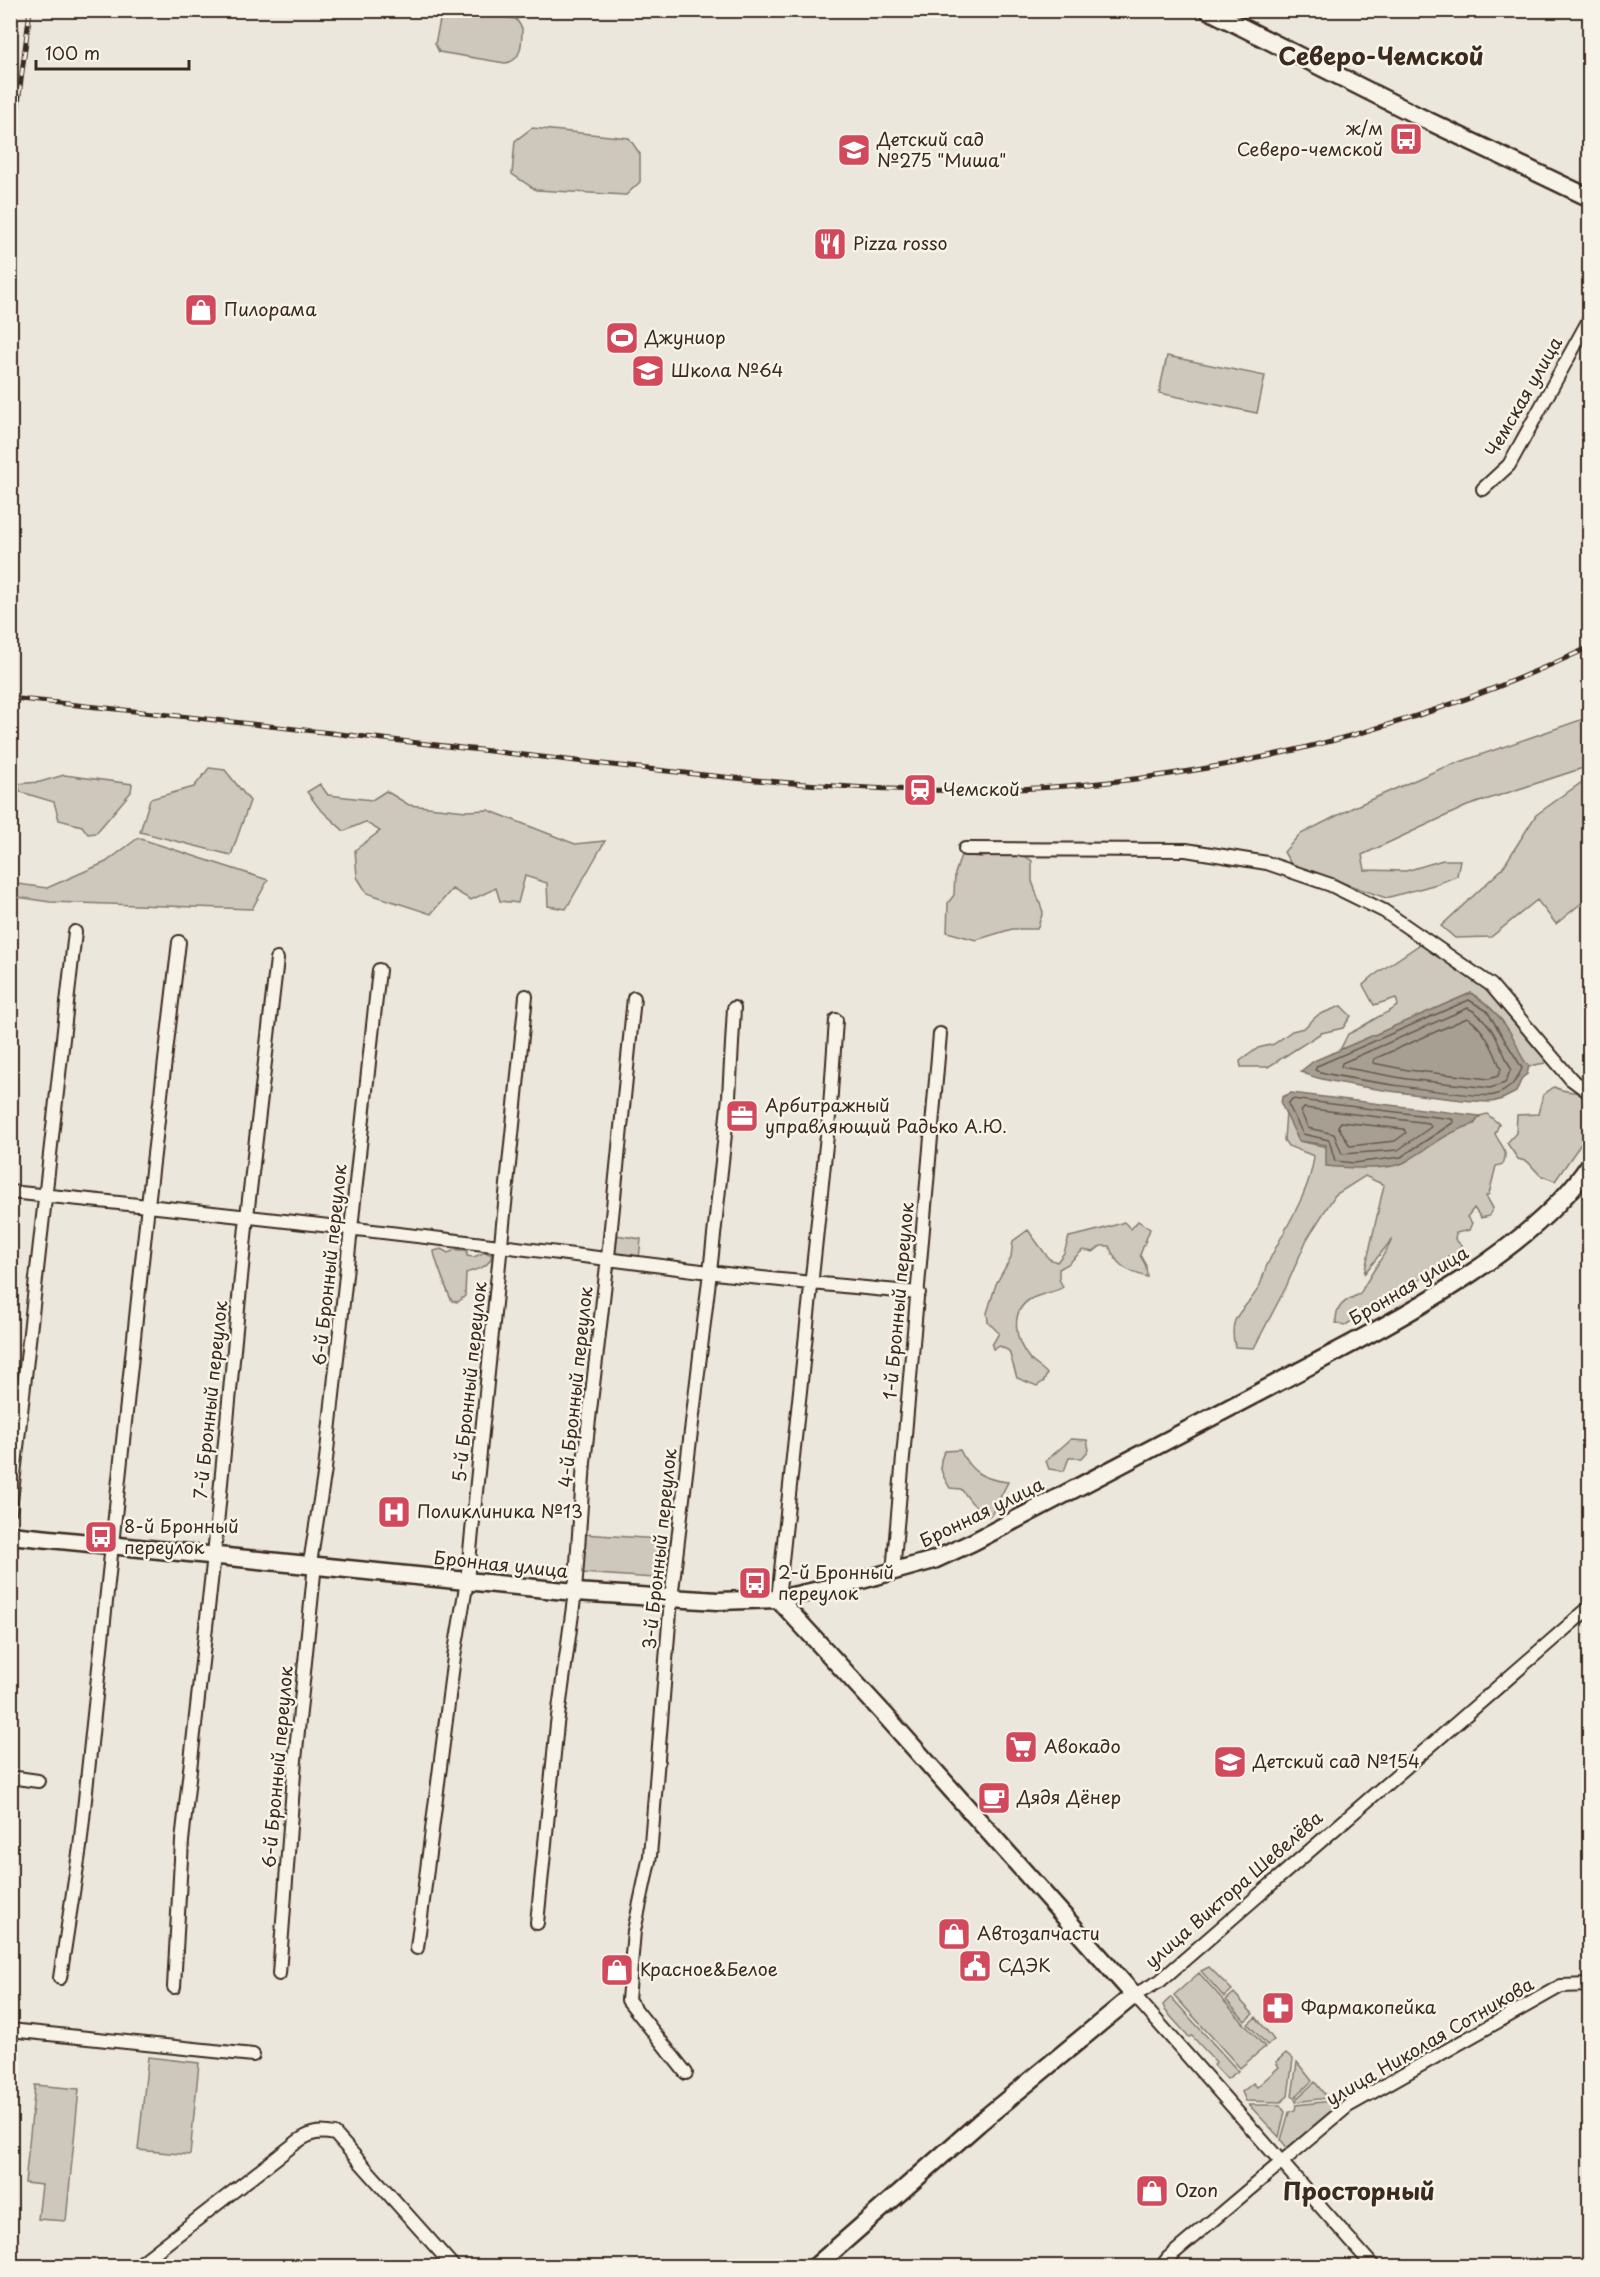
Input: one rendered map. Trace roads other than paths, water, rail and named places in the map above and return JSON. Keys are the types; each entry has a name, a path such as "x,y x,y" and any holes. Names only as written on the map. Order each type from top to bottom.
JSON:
{"street":[{"path":"1208,10 1418,116 1590,198"},
{"name":"Чемская улица","path":"1483,489 1509,465 1590,318"},
{"path":"965,849 1185,850 1267,863 1331,885 1384,911 1491,985 1571,1080 1590,1093"},
{"path":"10,1510 75,932"},
{"path":"60,1978 81,1847 148,1205 179,942"},
{"name":"7-й Бронный переулок","path":"174,1988 182,1841 214,1555 247,1216 277,959"},
{"name":"6-й Бронный переулок","path":"279,1974 313,1564 353,1230 379,970"},
{"name":"5-й Бронный переулок","path":"417,1948 454,1657 467,1581 526,996"},
{"name":"4-й Бронный переулок","path":"537,1923 557,1724 575,1592 584,1462 608,1257 634,998"},
{"name":"3-й Бронный переулок","path":"686,2073 628,2000 634,1931 650,1856 671,1599 729,1097 734,1008"},
{"path":"836,1020 830,1107 778,1599 884,1714 1373,2266"},
{"name":"1-й Бронный переулок","path":"893,1572 940,1034"},
{"name":"Бронная улица","path":"10,1535 575,1592 718,1601 778,1599 893,1572 934,1560 974,1542 1371,1332 1449,1286 1523,1235 1559,1202 1590,1164"},
{"path":"10,1192 148,1205 353,1230 608,1257 710,1272 919,1293"},
{"name":"улица Виктора Шевелёва","path":"816,2266 979,2123 1134,1995 1160,1980 1590,1607"},
{"path":"10,1777 38,1781"},
{"name":"улица Николая Сотникова","path":"1162,2266 1168,2258 1348,2106 1561,1986 1590,1985"},
{"path":"10,2030 253,2055"},
{"path":"136,2266 297,2142 310,2133 321,2131 335,2134 453,2266"}],"water":[{"path":"1471,993 1491,1008 1502,1020 1529,1066 1516,1092 1497,1101 1452,1099 1359,1086 1311,1076 1301,1071 1314,1061"},
{"path":"1291,1093 1480,1116 1474,1124 1454,1132 1397,1165 1367,1168 1326,1166 1326,1145 1299,1141 1281,1104 1282,1097"}],"railway":[{"path":"10,166 30,10"},
{"path":"10,698 766,781 917,790 1003,790 1090,784 1176,773 1261,758 1346,737 1429,712 1511,682 1590,647"}],"place":[{"name":"ж/м Северо-чемской","path":"1406,139"},
{"name":"Детский сад №275 \"Миша\"","path":"854,150"},
{"name":"Pizza rosso","path":"830,244"},
{"name":"Пилорама","path":"201,310"},
{"name":"Джуниор","path":"622,338"},
{"name":"Школа №64","path":"648,371"},
{"name":"Чемской","path":"920,790"},
{"name":"Арбитражный управляющий Радько А.Ю.","path":"742,1116"},
{"name":"Поликлиника №13","path":"394,1512"},
{"name":"8-й Бронный переулок","path":"101,1537"},
{"name":"2-й Бронный переулок","path":"755,1583"},
{"name":"Авокадо","path":"1021,1747"},
{"name":"Детский сад №154","path":"1230,1762"},
{"name":"Дядя Дёнер","path":"994,1798"},
{"name":"Автозапчасти","path":"954,1934"},
{"name":"СДЭК","path":"975,1966"},
{"name":"Красное&Белое","path":"617,1970"},
{"name":"Фармакопейка","path":"1278,2008"},
{"name":"Ozon","path":"1152,2191"}],"district":[{"name":"Северо-Чемской","path":"1381,57"},
{"name":"Просторный","path":"1359,2192"}]}
